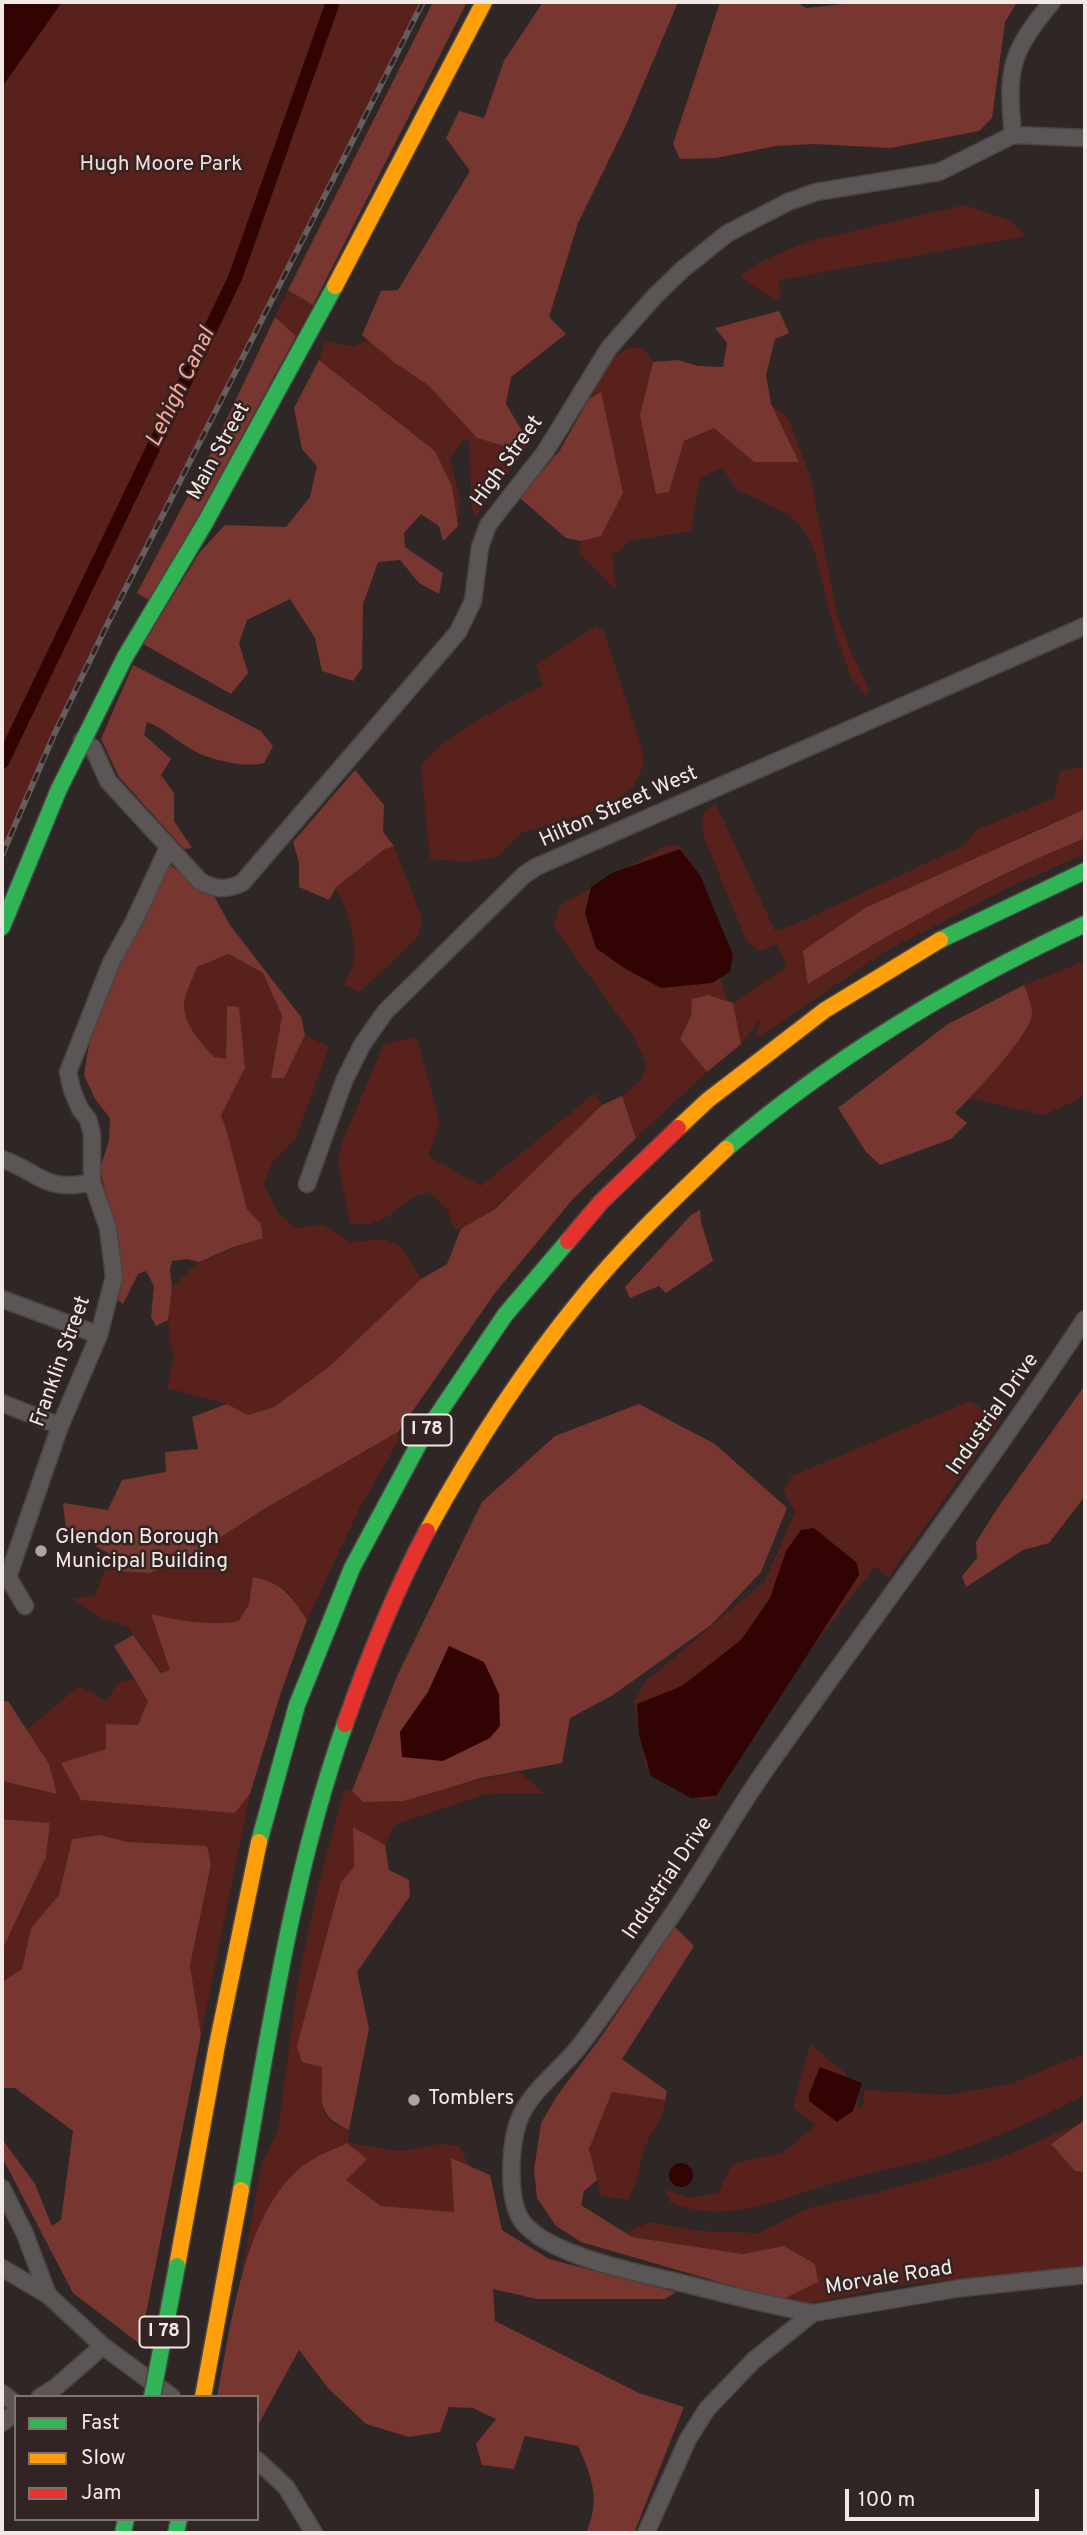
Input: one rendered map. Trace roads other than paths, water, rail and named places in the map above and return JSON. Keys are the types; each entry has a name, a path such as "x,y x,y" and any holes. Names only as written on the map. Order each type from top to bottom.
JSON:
{"main road":[{"name":"Main Street","path":"2,927 58,789 125,657 205,523 325,304 484,2"},
{"name":"I 78","path":"152,2395 248,1889 288,1733 313,1660 351,1572 382,1509 438,1411 491,1334 575,1231 642,1161 737,1074 824,1010 901,961 986,915 1085,871"},
{"name":"I 78","path":"204,2395 270,2031 302,1874 335,1752 384,1622 423,1538 469,1457 518,1382 602,1273 667,1205 736,1141 808,1083 880,1033 1002,964 1085,924"}],"street":[{"path":"1013,135 1009,95 1012,63 1025,35 1052,2"},
{"name":"High Street","path":"82,740 93,748 108,781 200,881 210,887 232,887 242,883 458,632 473,601 480,547 488,525 545,452 610,348 655,296 683,270 728,233 788,202 827,190 939,172 1013,135 1085,138"},
{"name":"Hilton Street West","path":"306,1184 345,1081 362,1045 385,1012 524,875 536,867 1085,626"},
{"name":"Franklin Street","path":"5,1576 60,1426 99,1335 114,1277 108,1228 92,1182 92,1133 88,1119 80,1109 72,1090 68,1072 111,962 134,921 168,848"},
{"path":"2,1159 39,1180 53,1184 69,1186 92,1182"},
{"path":"2,1299 99,1335"},
{"name":"Industrial Drive","path":"813,2312 762,2305 621,2270 588,2259 527,2230 517,2213 512,2190 512,2150 521,2114 545,2082 580,2047 681,1902 770,1762 939,1532 1085,1319"},
{"path":"2,1403 60,1426"},
{"path":"5,1576 25,1606"},
{"path":"2,2188 25,2234 48,2295"},
{"path":"2,2268 48,2295 103,2346 169,2395"},
{"name":"Morvale Road","path":"646,2533 688,2439 707,2409 754,2360 813,2312 961,2288 1085,2275"},
{"path":"43,2395 103,2346"},
{"path":"259,2462 286,2487 314,2533"}],"waterway":[{"name":"Lehigh Canal","path":"2,762 235,278 333,2"}],"railway":[{"path":"2,855 53,737 104,631 423,2"}],"place":[{"name":"Glendon Borough Municipal Building","path":"41,1551"},
{"name":"Tomblers","path":"414,2100"}],"park label":[{"name":"Hugh Moore Park","path":"161,166"}]}
